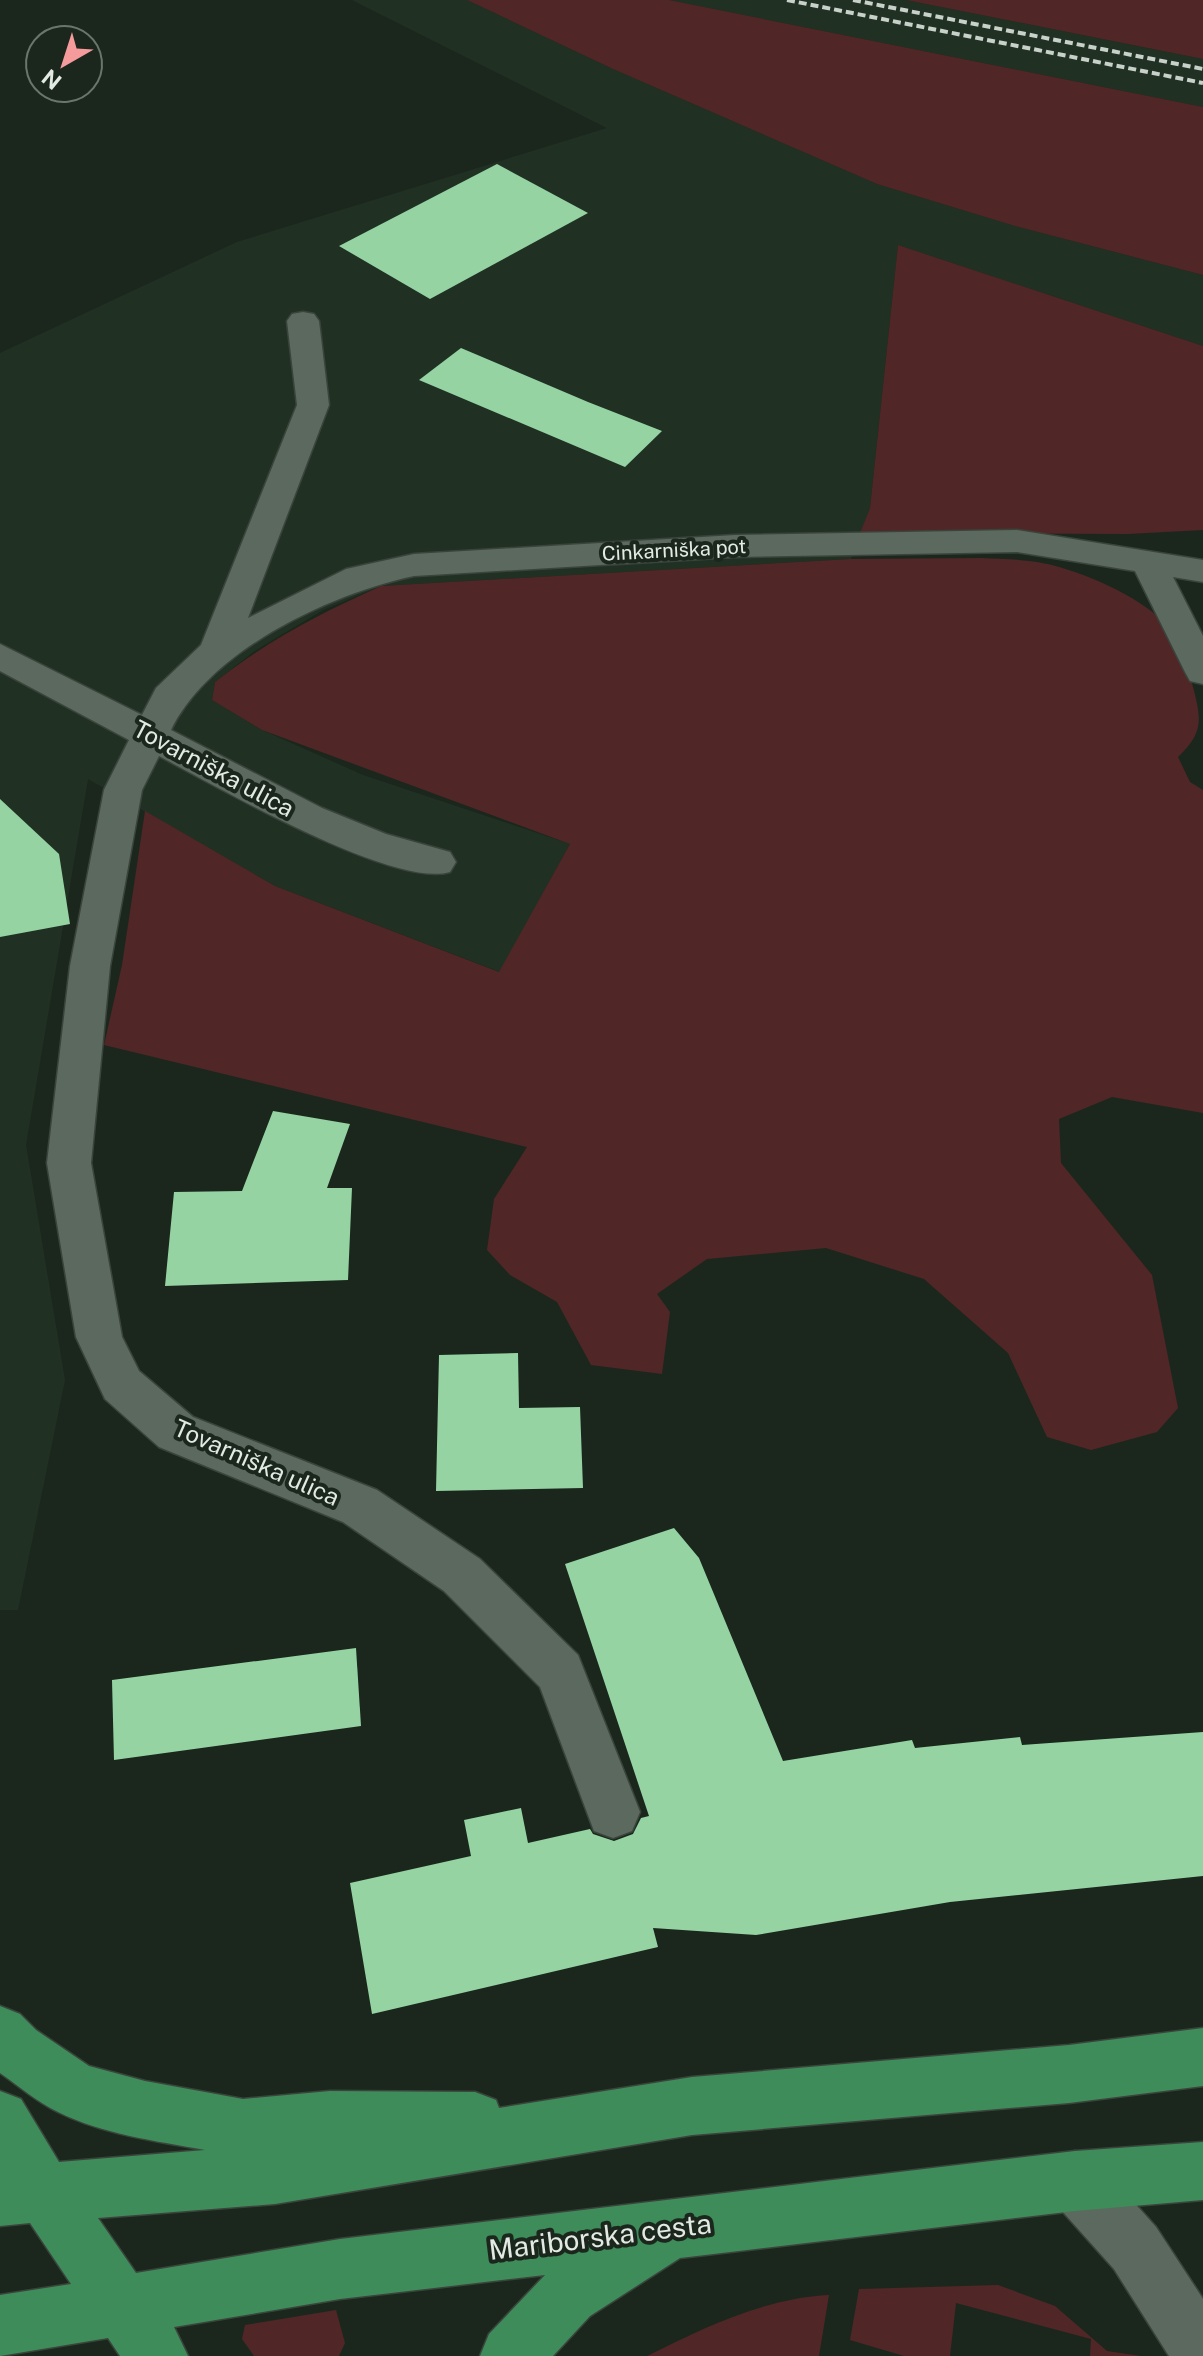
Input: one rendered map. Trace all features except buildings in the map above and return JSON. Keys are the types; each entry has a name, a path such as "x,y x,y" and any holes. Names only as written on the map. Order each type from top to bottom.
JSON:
{"main road":[{"path":"0,2034 16,2050 76,2091 145,2110 243,2128 330,2120 597,2122"},
{"path":"22,2194 275,2174 692,2106 1069,2074 1203,2057"},
{"path":"0,2120 22,2194 123,2303 157,2356"},
{"name":"Mariborska cesta","path":"0,2326 340,2269 676,2226 1075,2181 1203,2171"},
{"path":"511,2356 568,2294 676,2226"}],"street":[{"name":"Cinkarniška pot","path":"217,650 313,405 303,321"},
{"name":"Cinkarniška pot","path":"150,733 169,697 217,650 305,601 358,577 414,565 735,546 1017,541 1203,571"},
{"path":"1203,541 1185,542 1167,551 1155,565 1203,672"},
{"name":"Tovarniška ulica","path":"0,656 308,818 375,845 436,862"},
{"name":"Tovarniška ulica","path":"150,733 123,790 90,966 69,1163 99,1337 122,1385 176,1432 360,1506 462,1575 560,1672 613,1812"},
{"path":"1075,2181 1135,2248 1203,2354"}],"shaded area":[{"path":"352,0 467,0 613,69 877,184 1015,226 1203,275 1203,346 898,245 870,508 851,559 381,586 323,610 256,650 215,682 212,700 262,730 363,775 570,844 500,972 275,886 88,779 26,1145 65,1380 18,1610 0,1610 0,353 237,242 607,128"},
{"path":"467,0 669,0 1203,107 1203,275 1015,226 877,184 613,69"},
{"path":"669,0 906,0 1203,59 1203,107"},
{"path":"906,0 1203,0 1203,59"},
{"path":"898,245 1203,346 1203,530 1128,534 860,533 870,508"},
{"path":"982,558 1053,565 1110,586 1145,607 1160,618 1175,636 1185,658 1196,699 1199,718 1196,733 1178,757 1190,782 1203,790 1203,1113 1112,1097 1059,1119 1061,1163 1152,1275 1178,1408 1157,1432 1091,1450 1047,1437 1008,1353 924,1279 826,1248 707,1259 657,1294 670,1312 662,1374 591,1365 557,1302 510,1275 487,1250 494,1199 527,1147 104,1045 122,965 145,811 275,886 499,972 570,844 262,730 212,700 215,682 295,629 381,586 851,559"},
{"path":"998,2285 1055,2306 1107,2351 1141,2356 1090,2356 1091,2339 956,2303 950,2356 904,2356 850,2340 859,2289"},
{"path":"829,2295 819,2356 647,2356 712,2325 758,2308"},
{"path":"336,2310 345,2343 339,2356 254,2356 242,2339 245,2325"}],"railway":[{"path":"787,0 1203,83"},
{"path":"853,0 1203,69"}]}
